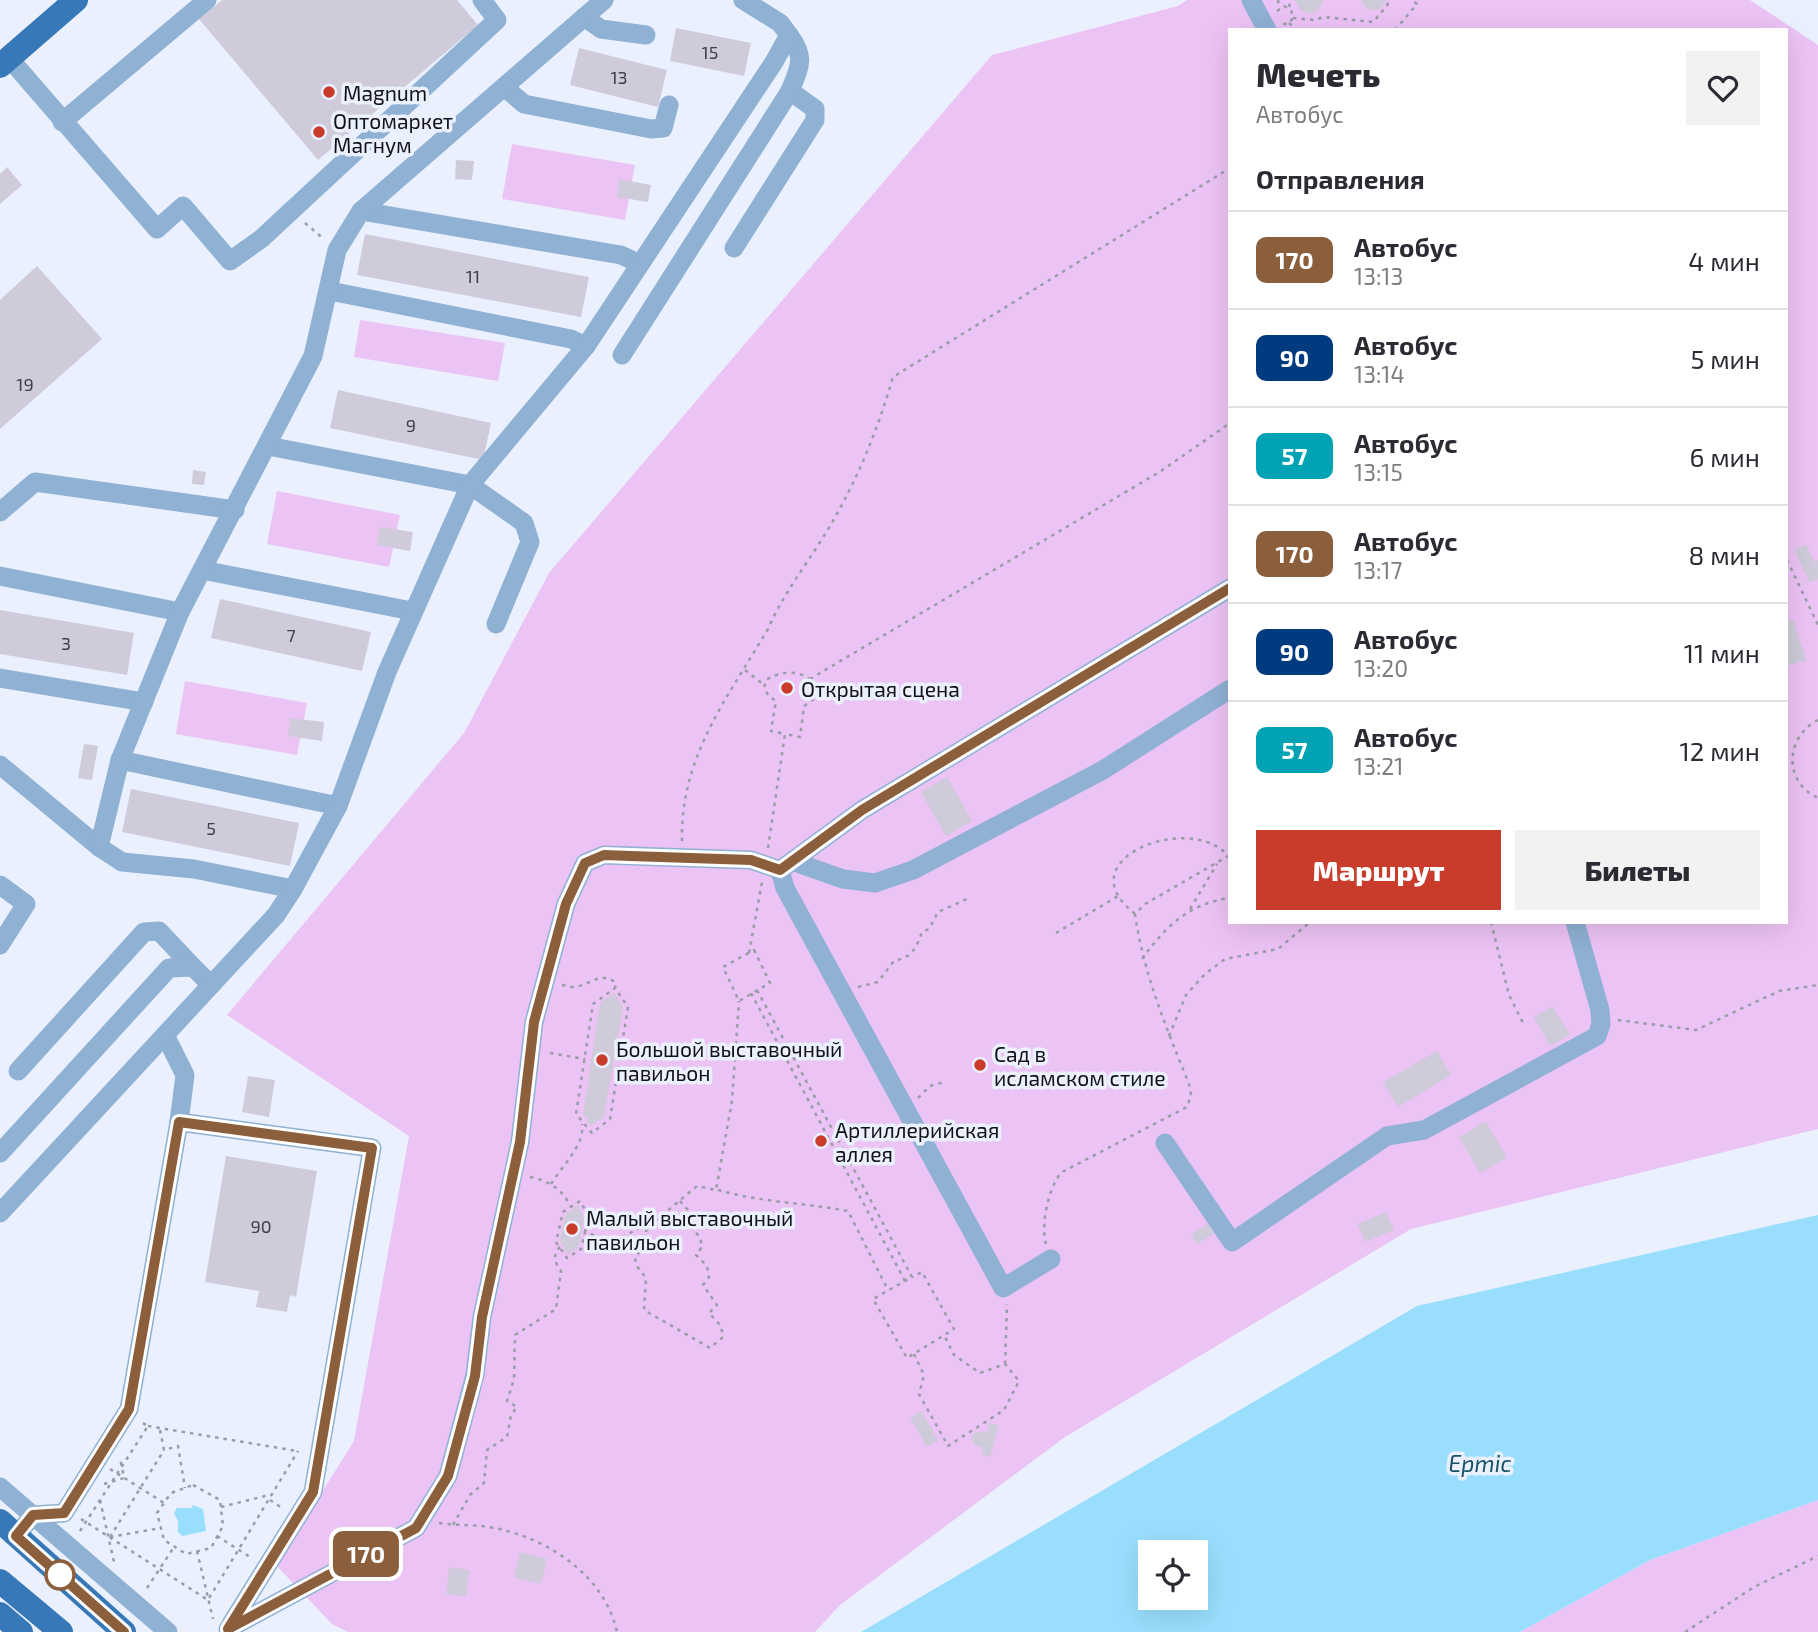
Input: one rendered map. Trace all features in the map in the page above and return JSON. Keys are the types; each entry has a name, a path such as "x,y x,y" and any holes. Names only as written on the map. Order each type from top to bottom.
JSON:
{"main road":[{"path":"5,62 76,0"},
{"path":"8,1529 124,1632"},
{"path":"0,1581 61,1632"},
{"path":"0,1614 21,1632"}],"street":[{"path":"62,122 207,0"},
{"path":"5,62 157,229 183,206 230,261 261,239 497,20 482,0"},
{"path":"99,847 120,760 180,612 313,356 337,250 361,211 604,0"},
{"path":"622,355 790,91 800,66 800,50 780,23 743,0"},
{"path":"1251,0 1266,28"},
{"path":"584,17 601,29 646,35"},
{"path":"0,1213 276,915 338,806 412,611 470,485 586,346 774,62 789,35"},
{"path":"503,87 524,104 651,129 663,128 668,105"},
{"path":"734,248 815,120 815,109 790,91"},
{"path":"361,211 621,255 640,264"},
{"path":"330,290 571,339 586,346"},
{"path":"268,446 470,485 524,523 530,542 496,624"},
{"path":"0,512 35,482 234,510"},
{"path":"202,570 412,611"},
{"path":"0,576 180,612"},
{"path":"780,865 862,810 1228,589"},
{"path":"0,678 144,702"},
{"path":"222,1627 416,1528 448,1476 475,1376 482,1317 520,1142 529,1049 566,904 585,863 604,855 751,860 875,883 914,870 1103,770 1228,690"},
{"path":"120,760 338,806"},
{"path":"0,765 99,847 122,862 194,869 293,889"},
{"path":"780,865 785,888 1003,1288 1051,1259"},
{"path":"0,886 26,904 0,944"},
{"path":"1165,1143 1232,1242 1387,1136 1424,1130 1598,1036 1601,1017 1577,924"},
{"path":"18,1071 144,932 159,932 211,985"},
{"path":"0,1153 169,968 193,967"},
{"path":"8,1529 33,1515 64,1513 127,1412 185,1075 165,1035"},
{"path":"179,1122 372,1148 313,1492 266,1567 222,1627"},
{"path":"0,1487 169,1632"}],"path":[{"path":"1278,0 1279,8"},
{"path":"1291,0 1292,8"},
{"path":"1293,18 1314,20 1324,17 1373,22 1389,0"},
{"path":"1397,28 1417,4 1412,0"},
{"path":"1289,23 1295,28"},
{"path":"682,858 683,811 699,746 777,609 828,530 876,436 893,377 1228,169"},
{"path":"290,211 337,250"},
{"path":"810,679 1161,471 1228,424"},
{"path":"1788,562 1818,625"},
{"path":"744,670 764,685 767,694 776,701 771,731 800,737 804,706 814,699 816,685 810,679 790,671 775,674 766,680 764,685"},
{"path":"1818,720 1801,733 1789,756 1799,784 1818,798"},
{"path":"749,953 780,865 785,734"},
{"path":"1051,1259 1043,1235 1056,1178 1187,1107 1191,1095 1142,958 1135,914 1118,896 1114,887 1116,870 1133,852 1148,843 1191,838 1212,841 1228,854"},
{"path":"1135,914 1144,904 1228,857"},
{"path":"1190,909 1218,862"},
{"path":"1056,933 1118,896"},
{"path":"841,992 878,982 894,961 908,958 922,932 929,929 938,912 967,898"},
{"path":"1142,958 1167,926 1190,909 1228,899"},
{"path":"1169,1036 1185,995 1205,974 1225,959 1278,948 1308,924"},
{"path":"1491,924 1509,995 1524,1025"},
{"path":"716,1190 732,1101 739,1001 723,967 754,950 769,983 739,1001"},
{"path":"545,983 573,987 605,977 616,983 615,988 628,1007 610,1119 592,1133 576,1114 593,1004 615,988"},
{"path":"1601,1017 1696,1030 1779,991 1818,985"},
{"path":"757,990 912,1278"},
{"path":"751,993 905,1281"},
{"path":"529,1049 585,1059"},
{"path":"906,1111 930,1086 944,1082"},
{"path":"551,1184 578,1145 583,1131 582,1121"},
{"path":"513,1175 535,1177 551,1184 563,1193 570,1206"},
{"path":"585,1233 612,1242 654,1222 697,1186 740,1197 793,1201 848,1211 888,1290"},
{"path":"580,1201 589,1216 581,1249 566,1258 556,1242 563,1212 570,1206 580,1201"},
{"path":"646,1225 647,1241 635,1258 636,1265 646,1278 644,1310 710,1348 723,1337 721,1326 709,1313 717,1305 703,1284 709,1277 707,1266 696,1255 702,1247 700,1237 688,1225 694,1217 680,1201"},
{"path":"453,1525 470,1495 484,1483 487,1450 508,1437 512,1415 517,1407 507,1401 514,1379 515,1335 556,1309 561,1271 556,1265 555,1256 560,1247"},
{"path":"922,1272 954,1329 907,1358 873,1299 912,1278 922,1272"},
{"path":"914,1354 924,1375 919,1394 948,1446 1004,1410 1019,1381 1005,1364 1007,1285"},
{"path":"944,1335 954,1355 980,1373 1005,1364"},
{"path":"127,1412 148,1426 320,1455"},
{"path":"70,1546 148,1426"},
{"path":"160,1428 164,1450"},
{"path":"110,1538 164,1450 178,1446 185,1488"},
{"path":"208,1600 298,1451"},
{"path":"97,1461 164,1503"},
{"path":"193,1485 220,1500 223,1526 211,1548 186,1554 164,1540 157,1513 164,1503 171,1493 193,1485"},
{"path":"221,1507 270,1495"},
{"path":"100,1500 110,1538"},
{"path":"67,1510 208,1600"},
{"path":"416,1528 436,1522 492,1527 511,1532 570,1559 609,1610 617,1632"},
{"path":"110,1538 161,1528"},
{"path":"217,1536 266,1567"},
{"path":"136,1604 174,1547"},
{"path":"197,1551 208,1600 222,1627"},
{"path":"1685,1632 1754,1587 1818,1556"}],"shaded area":[{"path":"1187,0 1750,0 1818,45 1818,1129 1411,1229 1065,1437 840,1605 815,1632 348,1632 332,1624 276,1565 354,1441 409,1136 227,1015 464,733 549,573 992,55 1178,6"},
{"path":"512,144 635,165 625,220 502,199"},
{"path":"360,320 505,343 498,381 354,357"},
{"path":"277,491 400,515 389,567 267,544"},
{"path":"185,681 307,703 297,755 176,734"},
{"path":"1818,1500 1818,1632 1520,1632 1650,1560"}],"water":[{"name":"Ертіс","path":"1818,1215 1818,1500 1650,1560 1520,1632 861,1632 1417,1306"},
{"path":"193,1505 203,1509 206,1531 182,1536 178,1532 178,1521 174,1513 177,1508 191,1508"}],"building":[{"name":"Magnum","path":"222,0 457,0 478,25 318,160 199,19"},
{"path":"1295,0 1324,0 1318,11 1310,14 1299,9"},
{"path":"1361,0 1386,0 1381,9 1372,11 1365,7"},
{"path":"676,28 751,43 744,76 670,61"},
{"path":"579,48 667,70 658,107 570,85"},
{"path":"456,160 474,161 472,180 455,179"},
{"path":"7,167 22,185 0,204 0,174"},
{"path":"619,179 651,185 648,202 617,197"},
{"path":"365,234 589,277 581,317 357,275"},
{"path":"37,266 102,339 0,429 0,300"},
{"path":"338,390 491,423 483,460 330,428"},
{"path":"193,470 206,472 204,485 192,484"},
{"path":"380,527 413,532 410,551 377,545"},
{"path":"1806,544 1814,562 1818,560 1818,579 1810,583 1794,550"},
{"path":"220,599 371,632 362,671 211,638"},
{"path":"0,610 134,633 127,675 0,654"},
{"path":"1793,619 1806,660 1788,666 1788,621"},
{"path":"290,718 324,722 322,741 288,736"},
{"path":"84,744 98,746 92,780 78,778"},
{"path":"947,777 972,821 946,836 921,792"},
{"path":"131,789 299,823 290,866 122,832"},
{"name":"Большой выставочный павильон","path":"614,993 623,1007 604,1117 591,1126 583,1114 600,1003"},
{"path":"1553,1006 1570,1035 1550,1046 1534,1017"},
{"path":"1437,1051 1451,1075 1398,1107 1383,1082"},
{"path":"248,1076 275,1080 269,1117 242,1112"},
{"path":"1486,1121 1507,1158 1480,1173 1459,1137"},
{"path":"226,1156 317,1171 296,1297 290,1295 287,1312 256,1307 259,1291 205,1282"},
{"name":"Малый выставочный павильон","path":"578,1205 584,1218 578,1248 567,1254 560,1241 565,1215"},
{"path":"1386,1212 1394,1230 1365,1242 1358,1224"},
{"path":"1208,1224 1214,1234 1197,1244 1191,1234"},
{"path":"922,1411 938,1440 927,1447 910,1418"},
{"path":"989,1423 999,1425 990,1457 981,1454 983,1448 974,1445 971,1435 981,1431 987,1433"},
{"path":"520,1552 547,1559 541,1584 514,1578"},
{"path":"449,1567 470,1570 466,1597 446,1594"}],"bus line":[{"name":"170","path":"124,1632 16,1536 33,1515 64,1513 129,1409 179,1122 372,1148 313,1492 228,1629 416,1528 448,1476 475,1376 482,1317 520,1142 534,1022 566,904 585,863 604,855 751,860 780,870 862,810 1228,589"}],"place":[{"name":"Magnum","path":"329,92"},
{"name":"Оптомаркет Магнум","path":"319,132"},
{"name":"Открытая сцена","path":"787,688"},
{"name":"Большой выставочный павильон","path":"602,1060"},
{"name":"Сад в исламском стиле","path":"980,1065"},
{"name":"Артиллерийская аллея","path":"821,1141"},
{"name":"Малый выставочный павильон","path":"572,1229"}]}
